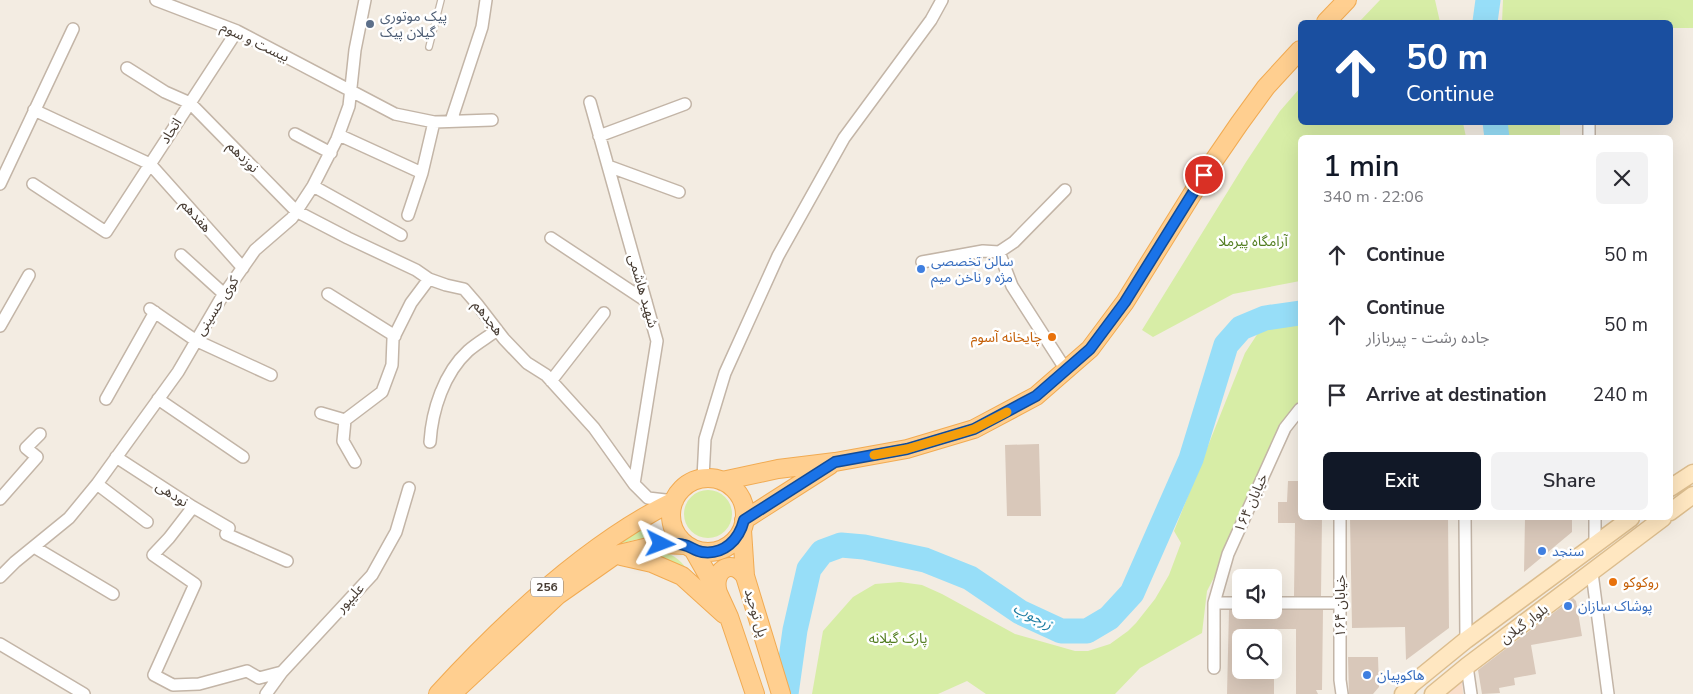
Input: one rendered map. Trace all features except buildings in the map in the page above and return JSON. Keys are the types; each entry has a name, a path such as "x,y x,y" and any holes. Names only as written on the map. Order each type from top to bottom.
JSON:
{"main road":[{"path":"1328,20 1347,0"},
{"path":"722,481 778,469 835,462 907,449 974,429 1036,396 1090,349 1125,302 1238,124 1266,87 1298,52"},
{"path":"743,525 835,462"},
{"path":"1673,486 1693,473"},
{"path":"703,478 713,478 722,481 737,493 742,501 744,511 743,525"},
{"name":"256","path":"438,694 468,661 549,586 579,561 637,520 674,501 678,492 694,481 703,478"},
{"path":"1673,510 1693,496"},
{"path":"674,501 671,510 673,529 689,547"},
{"name":"بلوار گیلان","path":"1403,694 1412,684 1466,640 1628,520"},
{"name":"بلوار گیلان","path":"1433,694 1467,666 1660,520"},
{"name":"256","path":"452,694 558,595 615,555 661,544 689,547 702,552 722,550 737,538 743,525"},
{"name":"پل توحید","path":"743,525 745,576 780,694"},
{"name":"پل توحید","path":"689,547 718,593 729,617 755,694"},
{"path":"615,555 652,563 682,576 729,617"},
{"path":"718,593 715,583 716,578 725,568 738,569 745,576"}],"street":[{"name":"بیست و سوم","path":"156,0 237,31 395,114 434,122 492,120"},
{"name":"کوی حسینی","path":"0,577 69,518 97,484 178,372 195,340 224,294 255,250 292,218 313,186 331,153 349,106 355,50 365,0"},
{"path":"451,122 482,27 486,0"},
{"path":"703,478 706,439 725,373 778,256 844,138 931,20 942,0"},
{"path":"0,184 73,29"},
{"name":"اتحاد","path":"34,184 106,232 237,31"},
{"path":"127,68 164,92 190,103"},
{"name":"شهید هاشمی","path":"590,102 657,341 634,484"},
{"name":"نوزدهم","path":"190,103 296,211"},
{"path":"599,136 686,104"},
{"path":"34,110 150,164"},
{"path":"408,215 422,173 434,122"},
{"path":"295,134 331,153"},
{"path":"339,135 422,173"},
{"name":"هفدهم","path":"150,164 243,268"},
{"path":"608,166 679,192"},
{"path":"313,186 401,235"},
{"path":"922,262 982,251 999,252 1014,242 1065,190"},
{"name":"هجدهم","path":"296,211 416,270 430,279 464,289 526,363 546,375 594,428 634,484 648,498 674,501"},
{"path":"551,238 646,301"},
{"path":"999,252 1012,286 1066,370"},
{"path":"181,255 224,294"},
{"path":"0,326 29,275"},
{"path":"355,462 343,441 345,420 382,392 392,365 393,340 410,303 430,279"},
{"path":"328,294 395,336"},
{"path":"106,399 152,311 195,340 272,374"},
{"path":"551,381 604,313"},
{"path":"430,442 431,424 438,399 452,371 468,351 497,330"},
{"path":"158,399 243,457"},
{"name":"خیابان ۱۶۴","path":"1214,668 1214,603 1228,554 1286,428 1298,412"},
{"path":"321,414 345,420"},
{"path":"0,499 36,457 26,448 40,434"},
{"name":"نودهی","path":"116,457 193,508 229,528 226,534 287,561"},
{"path":"97,484 147,522"},
{"name":"علیپور","path":"266,694 282,672 372,574 396,532 409,488"},
{"path":"193,508 153,555 195,584 154,675 173,685 198,684 247,671 260,678 282,672"},
{"name":"۱۶۴ خیابان","path":"1340,520 1340,680 1342,694"},
{"path":"1465,520 1466,640"},
{"path":"1595,520 1595,544"},
{"path":"34,547 113,594"},
{"path":"1592,573 1608,694"},
{"path":"1214,603 1232,603"},
{"path":"1282,603 1340,603"},
{"path":"0,644 84,694"},
{"path":"1467,666 1471,694"}],"lane":[{"path":"429,48 441,0"}],"shaded area":[{"path":"1462,681 1463,694 1442,694"}],"green space":[{"path":"1380,0 1435,0 1440,20 1361,20"},
{"path":"1503,0 1693,0 1693,28 1673,28 1673,20 1502,20"},
{"name":"آرامگاه پیرملا","path":"1298,90 1298,125 1463,125 1466,135 1298,135 1298,281 1233,294 1153,337 1142,330 1246,162 1280,111"},
{"path":"1506,125 1560,125 1560,135 1506,135"},
{"name":"پارک گیلانه","path":"1298,324 1298,406 1283,425 1207,591 1202,633 1140,668 1115,694 986,694 967,681 938,694 812,694 823,631 853,597 875,584 900,582 922,585 1015,634 1075,651 1088,651 1110,644 1128,631 1155,599 1169,575 1181,543 1174,531 1245,353 1260,330"},
{"path":"703,490 713,490 725,497 732,509 732,519 725,531 713,538 703,538 695,534 688,527 684,519 684,509 688,501 695,494"},
{"path":"647,525 657,537 634,540 606,548"},
{"path":"661,551 678,560 690,574 646,552"}],"waterway":[{"name":"زرجوب","path":"1485,20 1488,0"},
{"name":"زرجوب","path":"1495,125 1497,135"},
{"name":"زرجوب","path":"786,694 795,630 809,569 822,552 841,545 864,547 925,560 970,578 1020,612 1061,631 1087,631 1109,618 1132,593 1191,459 1226,345 1241,328 1265,318 1298,313"}],"slow traffic":[{"path":"874,455 907,449 974,429 1007,412"}],"place":[{"name":"پیک موتوری گیلان پیک","path":"370,24"},
{"name":"سالن تخصصی مژه و ناخن میم","path":"921,269"},
{"name":"چایخانه آسوم","path":"1052,337"},
{"name":"سنجد","path":"1542,551"},
{"name":"روکوکو","path":"1613,582"},
{"name":"پوشاک سازان","path":"1568,606"},
{"name":"هاکوپیان","path":"1367,675"}],"route":[{"path":"661,544 685,545 702,552 722,550 737,538 742,530 744,520 835,462 907,449 974,429 1036,396 1090,349 1125,302 1204,175"}]}
